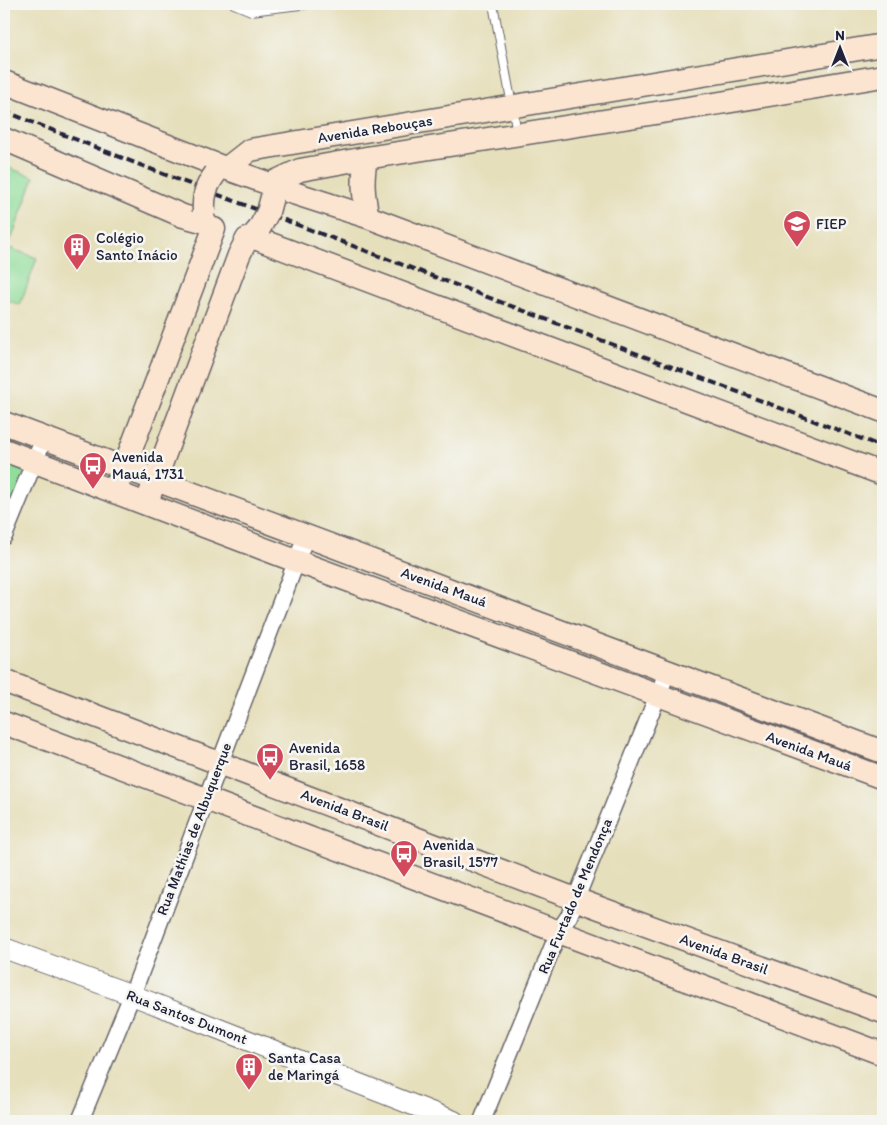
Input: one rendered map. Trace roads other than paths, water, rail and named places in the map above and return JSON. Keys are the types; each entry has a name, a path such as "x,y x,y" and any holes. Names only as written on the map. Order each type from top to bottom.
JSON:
{"main road":[{"name":"Avenida Rebouças","path":"115,492 169,348 207,221 203,197 208,183 221,170 250,150 883,45"},
{"path":"715,73 720,103"},
{"name":"Avenida Rebouças","path":"272,189 300,170 883,76"},
{"path":"4,82 221,170 272,189 368,217 883,411"},
{"path":"4,140 183,216 253,235 883,474"},
{"path":"366,158 363,191 368,217"},
{"path":"146,504 239,255 268,212 272,189"},
{"path":"169,348 200,359"},
{"name":"Avenida Mauá","path":"4,422 883,752"},
{"name":"Avenida Mauá","path":"4,450 296,561 883,778"},
{"name":"Avenida Brasil","path":"4,681 575,899 883,1012"},
{"path":"4,723 883,1054"}],"street":[{"path":"4,536 44,438"},
{"name":"Rua Mathias de Albuquerque","path":"80,1121 132,995 306,536"},
{"name":"Rua Furtado de Mendonça","path":"482,1121 560,931 569,916 668,670"},
{"name":"Rua Santos Dumont","path":"4,948 132,995 454,1121"}],"lane":[{"path":"234,4 251,11 308,4"},
{"path":"493,4 518,134"}],"railway":[{"path":"4,111 158,172 883,447"}],"place":[{"name":"FIEP","path":"797,248"},
{"name":"Colégio Santo Inácio","path":"77,271"},
{"name":"Avenida Mauá, 1731","path":"93,490"},
{"name":"Avenida Brasil, 1658","path":"270,781"},
{"name":"Avenida Brasil, 1577","path":"404,878"},
{"name":"Santa Casa de Maringá","path":"249,1091"}]}
